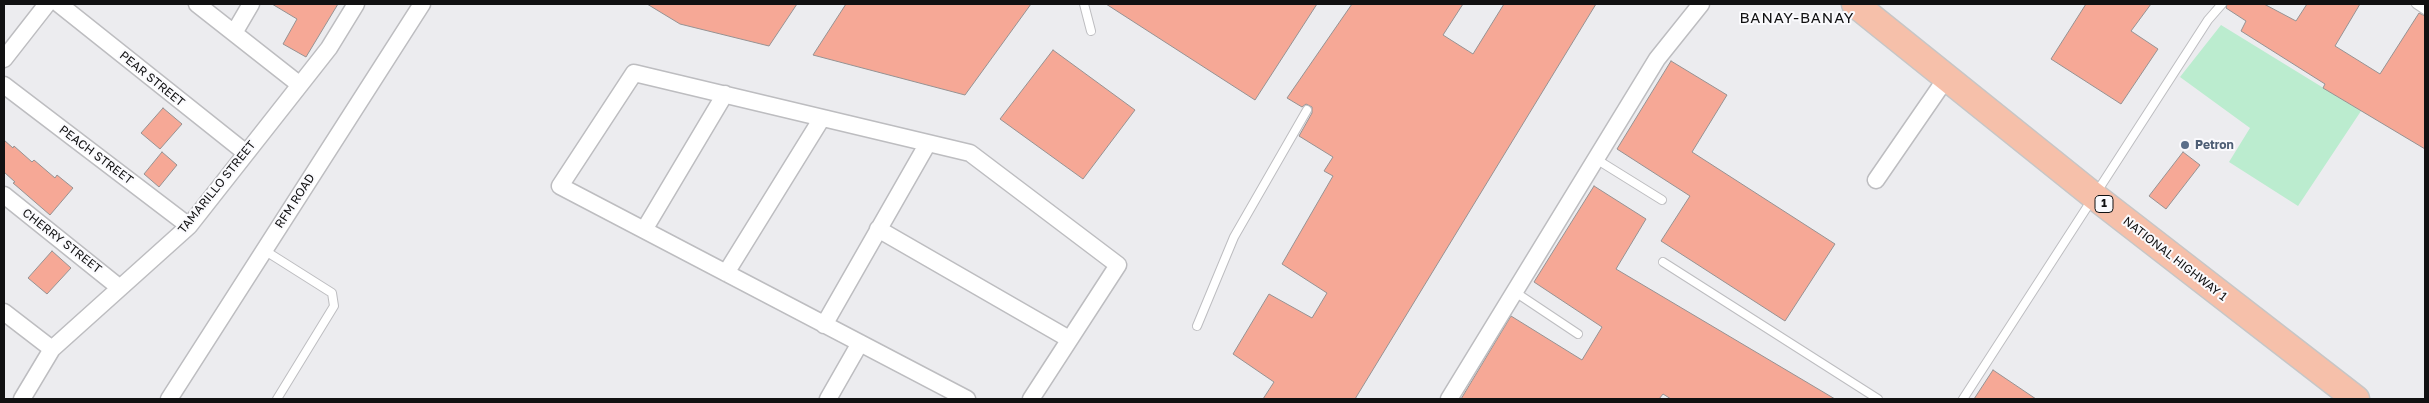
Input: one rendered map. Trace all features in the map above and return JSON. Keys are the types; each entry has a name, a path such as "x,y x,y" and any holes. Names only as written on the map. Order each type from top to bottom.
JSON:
{"highway":[{"name":"NATIONAL HIGHWAY 1","path":"1856,4 2094,196 2356,399"}],"street":[{"path":"4,59 47,4"},
{"name":"PEAR STREET","path":"59,4 246,153"},
{"path":"197,4 300,85"},
{"path":"234,33 252,4"},
{"name":"TAMARILLO STREET","path":"22,399 52,350 189,226 329,48 356,4"},
{"name":"RFM ROAD","path":"169,399 422,4"},
{"path":"1449,399 1657,59 1701,4"},
{"path":"967,399 560,186 634,73 970,153 1118,265 1031,399"},
{"path":"1876,180 1947,77"},
{"name":"PEACH STREET","path":"4,85 189,226"},
{"path":"644,230 725,94"},
{"path":"726,273 822,118"},
{"path":"824,324 928,143"},
{"name":"CHERRY STREET","path":"4,195 120,288"},
{"path":"878,229 1069,340"},
{"path":"4,312 52,350"},
{"path":"828,399 860,343"}],"lane":[{"path":"1084,4 1091,31"},
{"path":"1963,399 2208,20 2222,4"},
{"path":"2416,4 2425,10"},
{"path":"1197,326 1234,237 1307,110"},
{"path":"1596,159 1662,200"},
{"path":"264,250 332,293 334,306 277,399"},
{"path":"1663,262 1878,399"},
{"path":"1514,292 1578,334"}],"green space":[{"path":"2221,25 2361,111 2298,206 2229,162 2250,128 2180,77"}],"building":[{"path":"272,4 338,4 306,57 283,44 297,19"},
{"path":"647,4 797,4 769,46 680,24"},
{"path":"846,4 1031,4 965,95 813,55"},
{"path":"1106,4 1317,4 1255,100"},
{"path":"1352,4 1463,4 1443,35 1473,54 1504,4 1596,4 1355,399 1263,399 1274,382 1233,354 1269,294 1312,318 1327,293 1282,264 1333,176 1324,171 1333,157 1299,136 1312,113 1312,107 1306,104 1302,107 1287,98"},
{"path":"2086,4 2151,4 2131,31 2158,49 2121,104 2051,59"},
{"path":"2227,4 2264,4 2296,21 2307,4 2360,4 2335,46 2380,74 2419,13 2425,16 2425,149 2323,88 2325,84 2241,31 2246,21 2226,8"},
{"path":"1053,50 1135,110 1083,179 1000,119"},
{"path":"1671,61 1727,95 1692,152 1835,244 1785,321 1661,241 1690,196 1617,149"},
{"path":"163,108 182,124 160,149 141,133"},
{"path":"4,140 32,162 34,160 55,178 57,175 73,188 50,215 13,183 15,182 4,172"},
{"path":"162,152 177,165 159,187 144,174"},
{"path":"2183,152 2200,165 2166,209 2149,196"},
{"path":"1594,186 1646,219 1616,269 1835,399 1671,399 1663,394 1659,399 1461,399 1511,316 1582,360 1602,327 1534,282"},
{"path":"52,251 71,268 47,294 28,278"},
{"path":"1993,370 2036,399 1974,399"}],"place":[{"name":"Petron","path":"2185,145"}],"district":[{"name":"BANAY-BANAY","path":"1797,18"}]}
